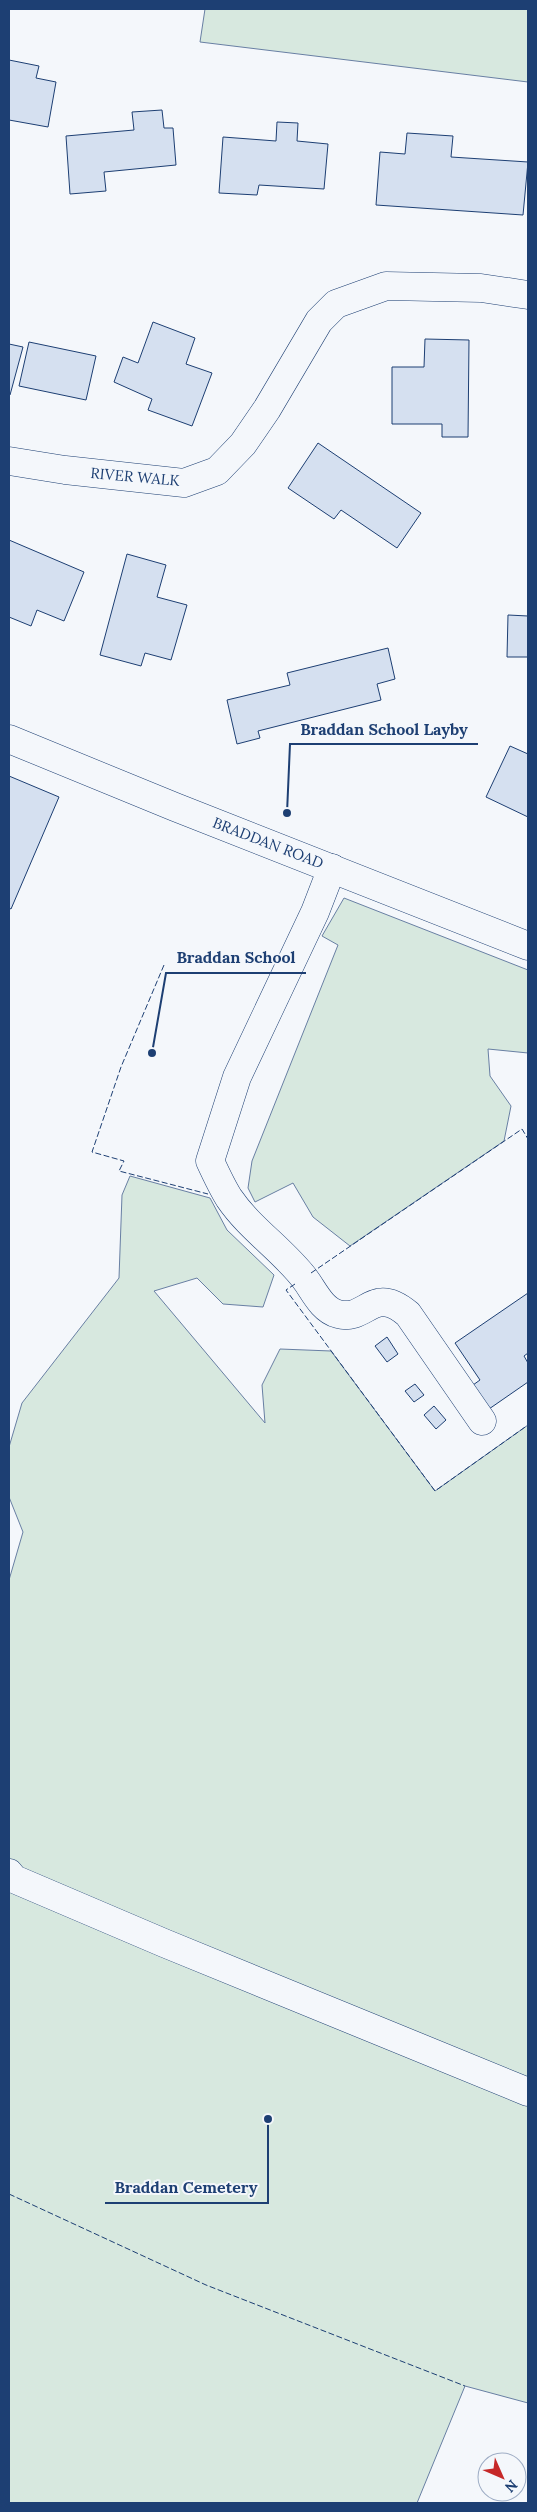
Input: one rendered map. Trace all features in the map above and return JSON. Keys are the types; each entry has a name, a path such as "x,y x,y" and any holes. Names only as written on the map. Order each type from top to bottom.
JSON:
{"main road":[{"name":"RIVER WALK","path":"9,460 65,470 184,483 217,472 243,444 267,409 319,321 320,305 336,304 386,286 481,288 528,295"},
{"name":"BRADDAN ROAD","path":"9,739 528,946"},
{"path":"332,868 315,912 237,1077 210,1162 230,1199 304,1278 322,1304 338,1314 348,1315 385,1301 396,1304 408,1314 482,1421"},
{"path":"9,1873 14,1879 164,1944 528,2092"}],"shaded area":[{"path":"205,9 528,9 528,82 200,42"},
{"path":"344,898 528,970 528,1053 488,1049 490,1076 511,1106 504,1141 350,1246 313,1217 293,1183 255,1202 248,1188 252,1161 338,945 322,936"},
{"path":"130,1176 210,1198 227,1230 274,1275 263,1307 223,1304 197,1278 154,1291 265,1423 262,1385 280,1349 331,1351 435,1491 528,1425 528,2403 465,2386 417,2503 9,2503 9,1580 23,1532 9,1497 9,1447 22,1403 119,1278 122,1195"}],"building":[{"path":"9,60 39,66 36,78 56,82 48,127 9,120"},
{"path":"162,110 164,128 173,128 176,165 104,172 106,191 70,194 66,136 134,130 132,112"},
{"path":"277,122 298,123 297,141 328,144 324,189 259,185 257,195 219,193 223,137 276,141"},
{"path":"407,133 453,136 451,157 528,162 523,215 376,205 380,152 405,154"},
{"path":"153,322 195,338 186,364 212,373 192,426 148,410 152,399 114,382 123,357 138,363"},
{"path":"425,339 469,340 468,437 442,437 442,424 392,424 392,367 424,367"},
{"path":"29,342 96,356 86,400 19,386"},
{"path":"9,344 23,347 10,395 9,395"},
{"path":"318,443 421,513 397,548 341,510 334,519 288,488"},
{"path":"9,540 84,572 64,621 37,610 31,626 9,617"},
{"path":"127,554 166,565 157,597 187,605 171,660 145,653 141,666 100,655"},
{"path":"508,615 528,616 528,657 507,657"},
{"path":"388,648 395,679 377,684 381,700 258,731 260,738 237,744 227,700 290,685 287,673"},
{"path":"510,746 528,754 528,817 486,797"},
{"path":"9,776 59,797 11,909 9,908"},
{"path":"528,1293 528,1353 524,1356 528,1363 528,1382 489,1409 473,1385 480,1380 455,1343"},
{"path":"387,1337 398,1354 387,1362 375,1346"},
{"path":"415,1384 424,1395 414,1402 405,1391"},
{"path":"434,1406 446,1420 436,1429 424,1415"}],"fence":[{"path":"164,965 121,1067 92,1152 124,1161 119,1171 208,1194"},
{"path":"311,1273 522,1129 528,1139"},
{"path":"295,1284 286,1290 435,1491 528,1425"},
{"path":"9,2194 206,2285 465,2386"}],"place":[{"name":"Braddan School Layby","path":"287,813"},
{"name":"Braddan School","path":"152,1053"},
{"name":"Braddan Cemetery","path":"268,2119"}]}
